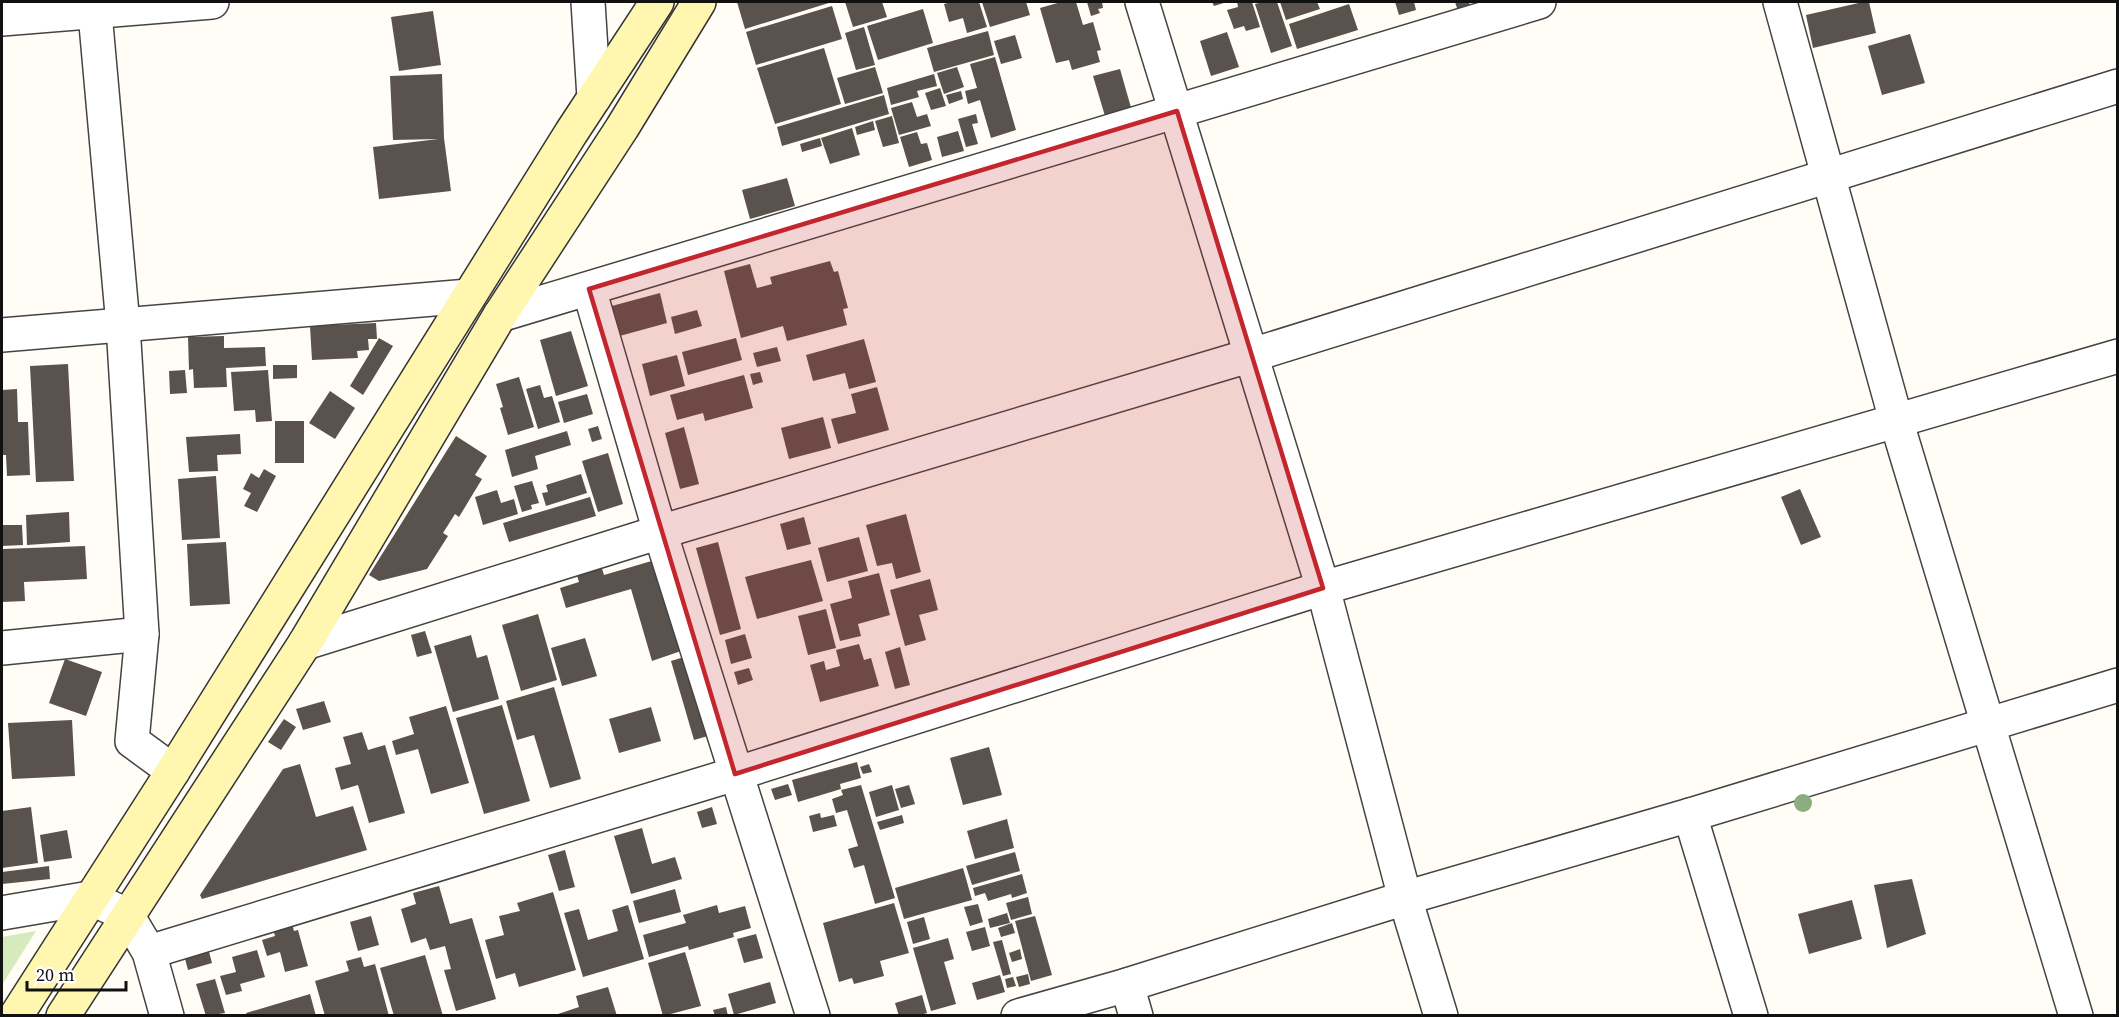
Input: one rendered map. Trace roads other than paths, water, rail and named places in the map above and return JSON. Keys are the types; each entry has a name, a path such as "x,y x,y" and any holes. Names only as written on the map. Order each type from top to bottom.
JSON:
{"main road":[{"path":"16,1016 173,771 594,98 657,2"},
{"path":"63,1016 305,643 501,315 622,128 699,2"}],"street":[{"path":"2,19 95,6 212,2"},
{"path":"588,2 594,98"},
{"path":"1142,2 1323,588 1405,898 1441,1016"},
{"path":"501,315 1539,2"},
{"path":"1780,2 1896,420 2076,1016"},
{"path":"95,6 123,325 142,634 132,741 173,771"},
{"path":"305,643 660,532 1252,355 2118,86"},
{"path":"589,289 660,532 813,1016"},
{"path":"2,335 469,296"},
{"path":"149,952 735,774 1323,588 2118,356"},
{"path":"2,648 142,634"},
{"path":"1018,1016 2118,685"},
{"path":"1690,815 1751,1016"},
{"path":"2,913 90,898 127,915 149,952 167,1016"},
{"path":"1127,985 1136,1016"}]}
